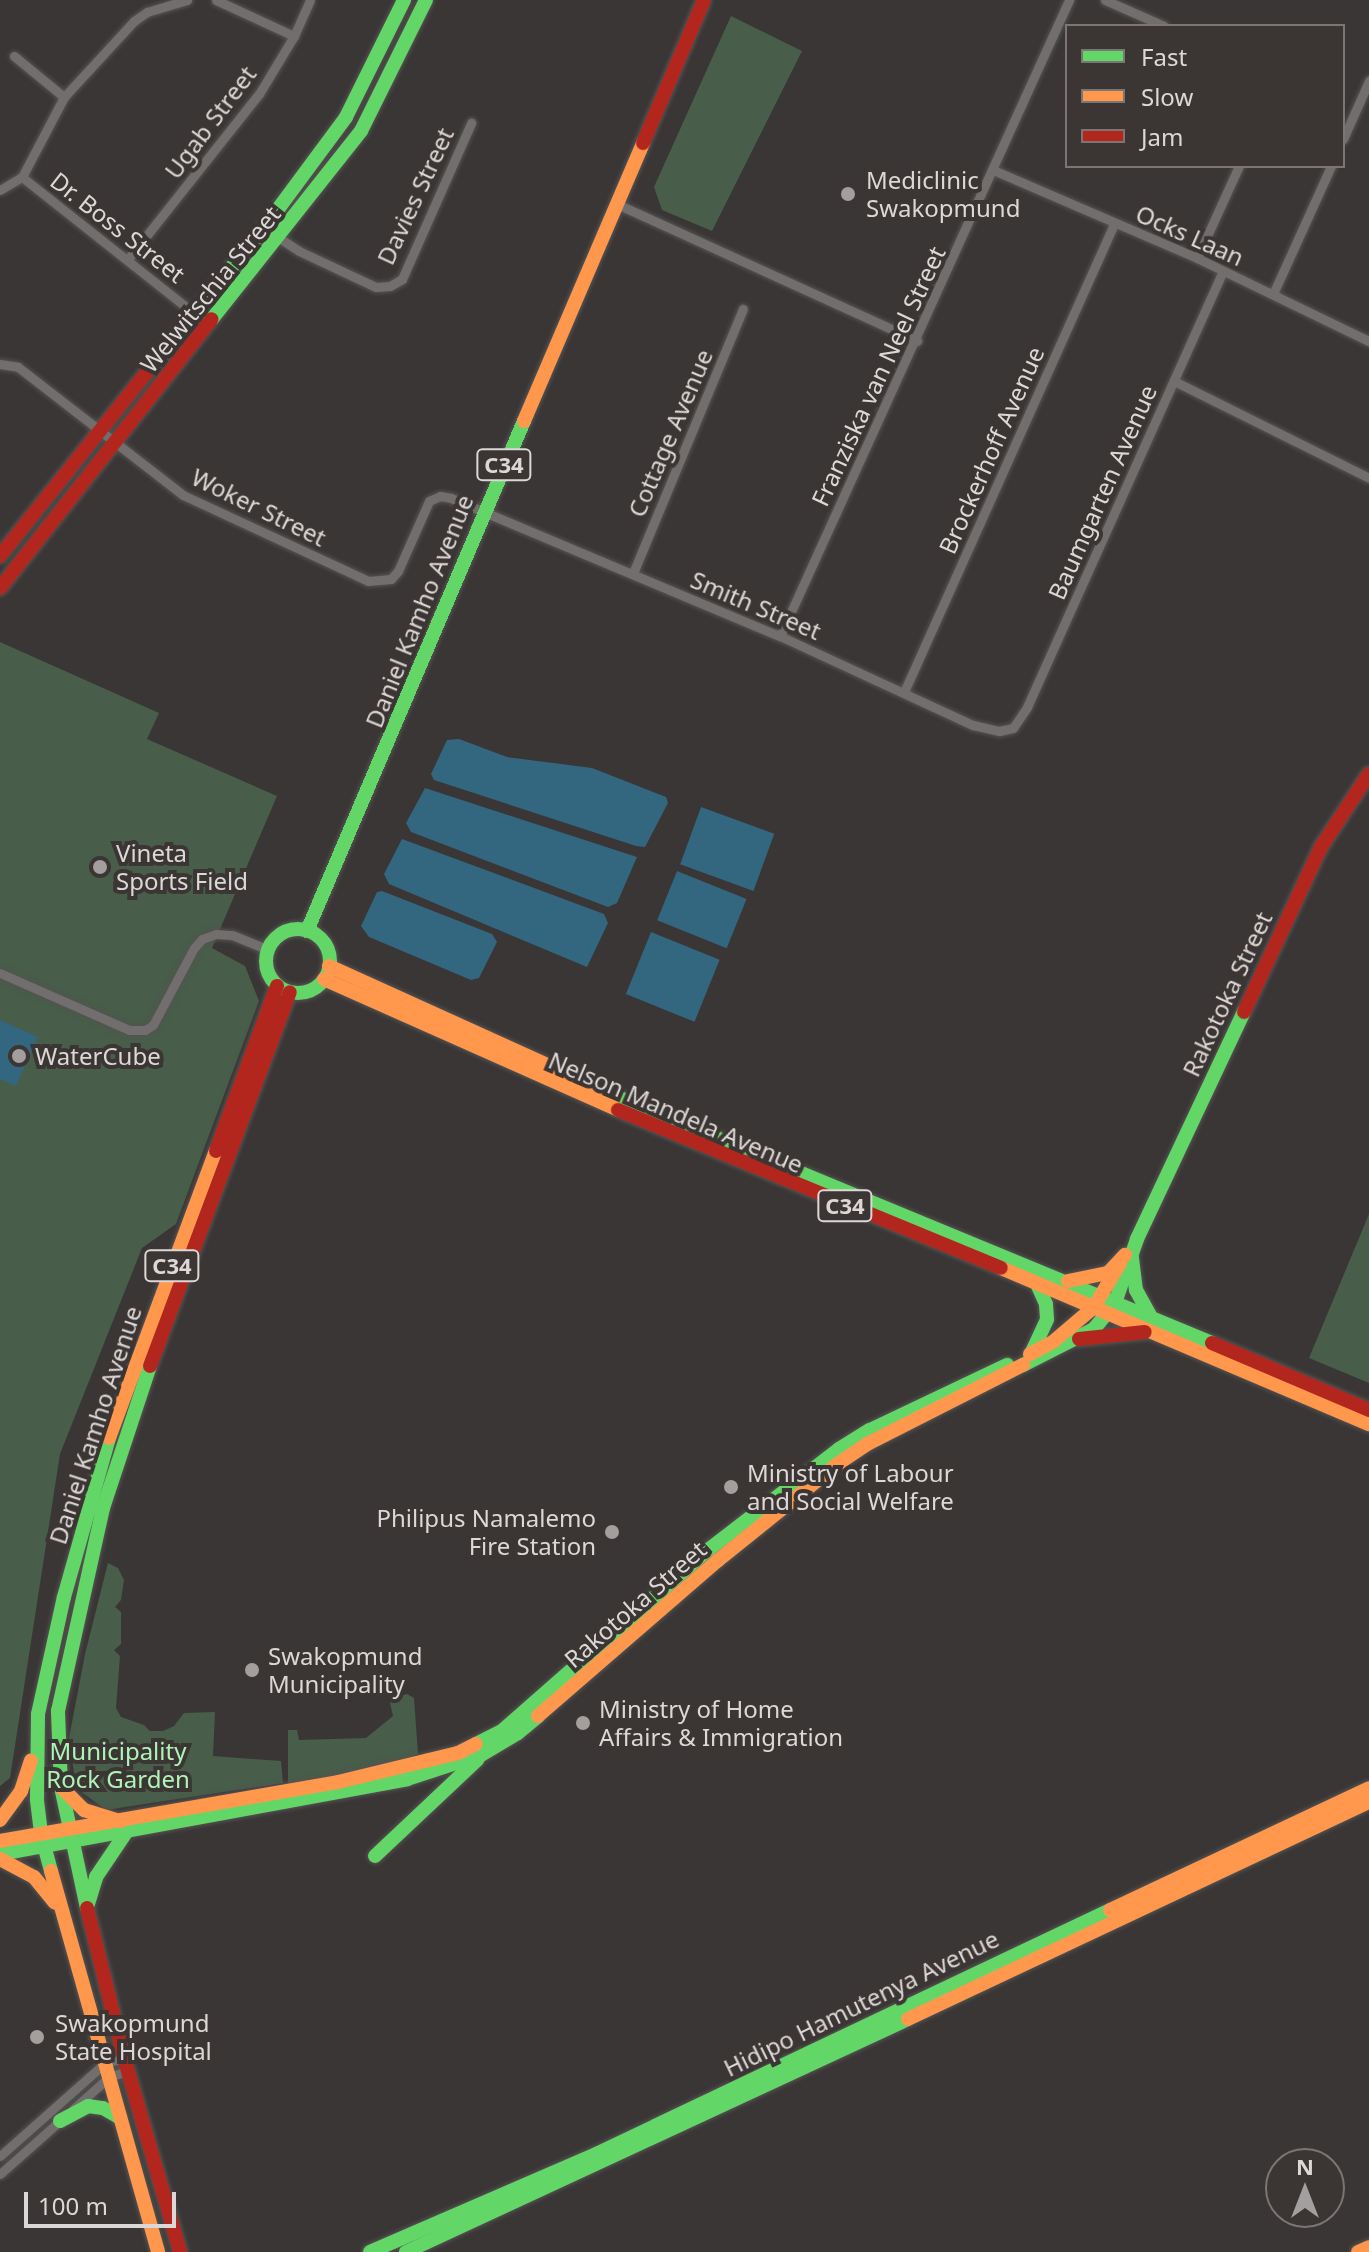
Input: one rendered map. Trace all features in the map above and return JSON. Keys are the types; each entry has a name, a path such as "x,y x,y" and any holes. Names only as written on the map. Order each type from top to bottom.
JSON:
{"street":[{"path":"22,177 64,97 140,15 187,0"},
{"path":"216,0 294,36"},
{"name":"Ugab Street","path":"128,259 259,94 294,36 310,0"},
{"name":"Welwitschia Street","path":"0,556 98,429 264,228 353,107 404,0"},
{"name":"Welwitschia Street","path":"0,588 280,238 371,117 426,0"},
{"name":"Daniel Kamho Avenue","path":"307,931 704,0"},
{"name":"Franziska van Neel Street","path":"780,636 917,341 1069,0"},
{"path":"1105,0 1159,24"},
{"path":"14,56 64,97"},
{"path":"1345,135 1369,81"},
{"name":"Davies Street","path":"264,228 299,251 376,287 390,286 402,279 471,123"},
{"path":"1197,258 1238,168"},
{"path":"1273,294 1330,168"},
{"name":"Ocks Laan","path":"993,170 1197,258 1369,341"},
{"name":"Dr. Boss Street","path":"0,190 22,177 209,325"},
{"path":"617,204 917,341"},
{"name":"Brockerhoff Avenue","path":"904,692 1114,224"},
{"name":"Baumgarten Avenue","path":"1013,728 1027,707 1223,271"},
{"name":"Cottage Avenue","path":"633,573 743,309"},
{"name":"Woker Street","path":"0,364 18,367 183,495 368,581 391,579 398,571 429,501 451,498 484,511"},
{"path":"1174,381 1369,478"},
{"name":"Smith Street","path":"484,511 780,636 973,725 999,731 1013,728"},
{"name":"Rakotoka Street","path":"124,1826 338,1782 458,1753 503,1730 708,1550 839,1449 870,1430 1054,1341 1097,1302 1128,1257 1321,847 1369,774"},
{"path":"307,931 325,945 327,973 309,991 284,989 267,970 267,949 283,932 307,931"},
{"path":"0,973 129,1030 145,1030 153,1025 194,948 202,939 216,934 232,935 267,949"},
{"name":"Nelson Mandela Avenue","path":"327,973 706,1135 1063,1282 1097,1302"},
{"name":"Nelson Mandela Avenue","path":"327,973 698,1146 1036,1282 1112,1308 1157,1332 1369,1424"},
{"name":"Daniel Kamho Avenue","path":"42,1840 36,1737 45,1674 102,1457 284,989"},
{"name":"Daniel Kamho Avenue","path":"69,1836 61,1787 58,1711 103,1508 167,1316 284,989"},
{"path":"1063,1282 1108,1273 1128,1257 1136,1290 1151,1317"},
{"name":"Rakotoka Street","path":"42,1840 407,1779 481,1755 518,1733 764,1522 839,1463 869,1443 1079,1339 1112,1308 1128,1257"},
{"path":"1031,1354 1044,1333 1047,1319 1046,1304 1036,1282"},
{"name":"Nelson Mandela Avenue","path":"1112,1308 1151,1317 1369,1410"},
{"path":"1079,1339 1128,1331 1157,1332"},
{"path":"0,1820 21,1791 36,1737"},
{"path":"375,1856 460,1779 481,1755"},
{"path":"61,1787 95,1817 124,1826 96,1877 88,1907"},
{"name":"Hidipo Hamutenya Avenue","path":"370,2252 596,2154 1369,1788"},
{"name":"Hidipo Hamutenya Avenue","path":"406,2252 601,2164 1369,1802"},
{"name":"C34","path":"69,1836 126,2064 180,2252"},
{"path":"0,1841 42,1840"},
{"path":"0,1856 42,1840"},
{"name":"C34","path":"42,1840 158,2252"},
{"path":"0,1856 43,1885 67,1924"},
{"path":"0,2156 107,2070 126,2064"},
{"path":"0,2174 60,2121 107,2070"},
{"path":"60,2121 88,2106 103,2108 120,2118"},
{"path":"1358,2252 1369,2247"}],"green space":[{"path":"731,16 802,51 712,231 662,210 654,187"},
{"path":"0,642 159,713 147,739 277,796 212,948 245,966 259,1001 176,1224 142,1248 60,1454 10,1778 0,1786"},
{"path":"1369,1214 1369,1383 1309,1358"},
{"name":"Municipality Rock Garden","path":"108,1563 118,1568 124,1580 121,1600 115,1607 121,1612 121,1644 114,1650 120,1656 116,1708 121,1717 144,1725 150,1731 163,1731 174,1726 184,1713 215,1712 213,1756 281,1761 283,1783 106,1810 76,1788 69,1738 85,1654"},
{"path":"407,1694 414,1698 418,1754 386,1767 288,1785 288,1730 297,1730 299,1740 366,1738 393,1716 389,1699"}],"water":[{"path":"459,739 507,757 592,768 666,797 668,803 645,847 636,846 434,780 431,774 447,740"},
{"path":"425,788 637,857 617,903 608,907 411,832 406,823"},
{"path":"701,807 774,834 753,891 680,864"},
{"path":"402,839 604,914 608,923 587,967 389,884 384,874"},
{"path":"677,871 747,899 727,948 657,920"},
{"path":"382,891 492,934 497,942 479,978 471,980 369,937 361,926 377,892"},
{"path":"651,932 720,960 695,1022 626,994"},
{"path":"0,1020 38,1037 16,1086 0,1079"}],"traffic: fast":[{"path":"203,302 264,228 346,117 404,0"},
{"path":"212,319 361,131 426,0"},
{"path":"307,931 524,421"},
{"path":"298,929 310,931 321,938 328,949 330,961 328,973 321,984 310,991 298,993 286,991 275,984 268,973 266,961 268,949 275,938 286,931 298,929"},
{"path":"1023,1365 1094,1329 1115,1303 1137,1239 1244,1012"},
{"path":"615,1096 1212,1343"},
{"path":"1132,1258 1136,1290 1151,1317"},
{"path":"1031,1354 1047,1319 1046,1304 1036,1282"},
{"path":"476,1744 503,1730 708,1550 839,1449 870,1430 1007,1365"},
{"path":"87,1908 61,1787 58,1711 103,1508 150,1366"},
{"path":"51,1871 41,1833 37,1799 38,1714 64,1597 109,1438"},
{"path":"0,1854 407,1779 481,1755 518,1733 538,1716"},
{"path":"375,1856 478,1759"},
{"path":"88,1904 96,1877 127,1831"},
{"path":"370,2252 596,2154 1110,1910"},
{"path":"406,2252 908,2019"},
{"path":"60,2121 88,2106 103,2108 120,2118"}],"traffic: slow":[{"path":"524,421 643,143"},
{"path":"329,966 615,1096"},
{"path":"324,979 618,1110"},
{"path":"109,1438 216,1151"},
{"path":"1068,1281 1108,1273 1125,1255"},
{"path":"1030,1354 1054,1341 1094,1307 1120,1263"},
{"path":"1001,1268 1369,1424"},
{"path":"538,1716 717,1561 839,1463 869,1443 1023,1365"},
{"path":"0,1841 338,1782 458,1753 476,1744"},
{"path":"0,1820 21,1791 31,1761"},
{"path":"61,1787 84,1810 120,1821"},
{"path":"1110,1910 1369,1788"},
{"path":"908,2019 1369,1802"},
{"path":"0,1859 34,1877 55,1903"},
{"path":"51,1871 158,2252"},
{"path":"1358,2252 1369,2247"}],"traffic: jam":[{"path":"643,143 704,0"},
{"path":"0,556 203,302"},
{"path":"0,588 212,319"},
{"path":"1244,1012 1321,847 1369,774"},
{"path":"216,1151 277,986"},
{"path":"150,1366 290,992"},
{"path":"618,1110 1001,1268"},
{"path":"1079,1339 1145,1332"},
{"path":"1212,1343 1369,1410"},
{"path":"87,1908 123,2054 180,2252"}],"place":[{"name":"Mediclinic Swakopmund","path":"848,194"},
{"name":"Vineta Sports Field","path":"100,867"},
{"name":"WaterCube","path":"19,1056"},
{"name":"Ministry of Labour and Social Welfare","path":"731,1487"},
{"name":"Philipus Namalemo Fire Station","path":"612,1532"},
{"name":"Swakopmund Municipality","path":"252,1670"},
{"name":"Ministry of Home Affairs & Immigration","path":"583,1723"},
{"name":"Swakopmund State Hospital","path":"37,2037"}]}
